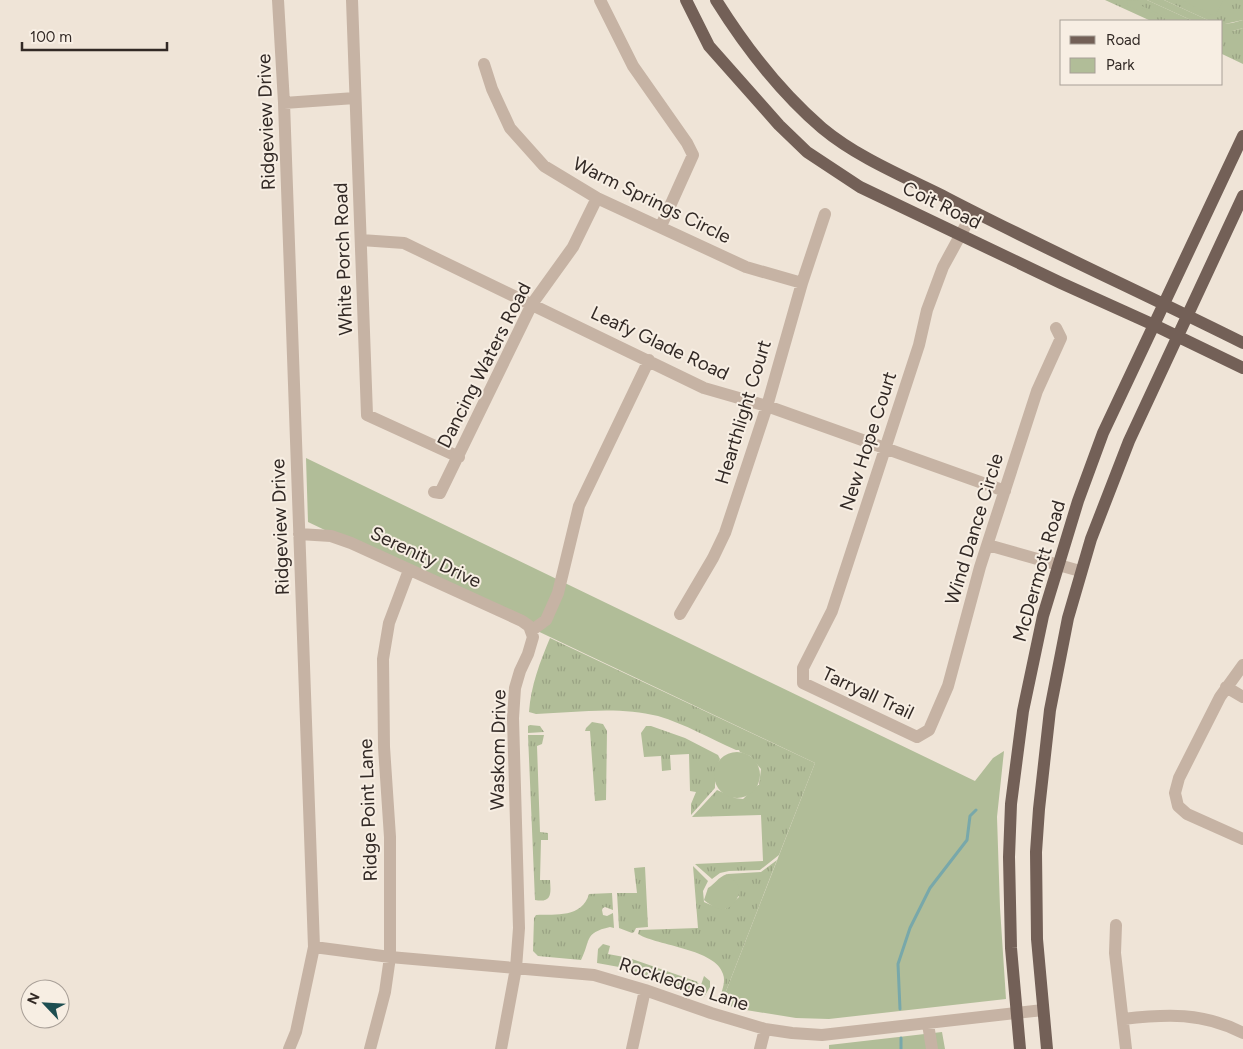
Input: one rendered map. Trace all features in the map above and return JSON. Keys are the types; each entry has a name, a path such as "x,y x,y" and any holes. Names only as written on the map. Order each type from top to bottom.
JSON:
{"main road":[{"name":"Coit Road","path":"686,0 709,46 779,125 807,152 860,187 1154,324 1243,368"},
{"name":"Coit Road","path":"716,0 749,50 780,90 824,129 871,160 973,212 1243,343"},
{"name":"McDermott Road","path":"1020,1049 1011,948 1009,857 1011,804 1023,711 1043,616 1078,501 1103,433 1243,136"},
{"path":"1047,1049 1037,939 1036,852 1050,710 1068,618 1080,571 1091,539 1129,441 1243,196"}],"street":[{"name":"Ridgeview Drive","path":"278,0 284,103 314,946 296,1032 289,1049"},
{"name":"White Porch Road","path":"352,0 367,415 459,457"},
{"path":"600,0 632,66 687,143 693,155 661,226"},
{"name":"Warm Springs Circle","path":"484,64 492,88 510,128 544,166 597,198 746,267 802,283"},
{"path":"284,103 355,98"},
{"name":"Dancing Waters Road","path":"434,492 440,494 532,304 573,247 597,198"},
{"name":"New Hope Court","path":"803,683 803,668 832,611 919,344 927,310 943,267 973,212"},
{"name":"Hearthlight Court","path":"680,614 714,558 725,533 767,406 802,283 825,214"},
{"name":"Leafy Glade Road","path":"361,240 404,243 704,388 767,406 1005,492"},
{"name":"Wind Dance Circle","path":"917,737 929,730 948,686 988,545 1037,391 1061,338 1056,328"},
{"path":"531,631 546,620 558,593 579,506 649,360"},
{"name":"Serenity Drive","path":"300,534 331,536 522,621 531,631"},
{"path":"988,545 1080,571"},
{"name":"Ridge Point Lane","path":"370,1049 385,992 390,957 390,837 384,747 384,659 389,623 408,570"},
{"name":"Waskom Drive","path":"501,1049 516,968 519,928 513,756 515,688 532,643 531,631"},
{"path":"1243,665 1226,687 1179,778 1175,793 1178,806 1187,814 1243,839"},
{"name":"Tarryall Trail","path":"803,683 917,737"},
{"path":"1226,687 1243,697"},
{"path":"1116,925 1115,953 1126,1049"},
{"name":"Rockledge Lane","path":"314,946 390,957 594,975 765,1029 792,1033 822,1035 915,1026 1043,1010"},
{"path":"632,1049 645,990"},
{"path":"1123,1019 1164,1015 1203,1018 1230,1026 1243,1033"},
{"path":"928,1024 932,1049"},
{"path":"760,1049 765,1029"}],"green space":[{"path":"1105,0 1147,0 1191,20 1149,20"},
{"path":"1125,0 1140,1 1142,6 1172,20 1141,8 1136,10 1127,5 1128,3"},
{"path":"1147,0 1164,0 1208,20 1191,20"},
{"path":"1164,0 1243,0 1243,20 1223,24 1223,20 1208,20"},
{"path":"1181,0 1223,0 1215,16"},
{"path":"1243,20 1243,28 1223,31 1223,24"},
{"path":"1243,28 1243,64 1223,54 1223,31"},
{"path":"306,458 975,781 993,758 1004,751 997,817 1006,999 829,1019 796,1018 721,1004 815,763 308,522"},
{"path":"550,638 815,763 779,855 760,870 729,871 720,873 712,879 695,864 763,861 761,815 692,817 717,790 735,798 743,799 759,785 761,769 750,756 678,723 643,713 613,710 536,714 529,712 539,665"},
{"path":"592,722 603,724 607,731 606,800 595,801 590,731 585,731"},
{"path":"528,726 540,726 544,732 528,733"},
{"path":"646,726 685,738 718,755 720,759 715,770 715,788 691,815 691,804 696,792 690,791 689,754 670,755 671,770 662,771 661,756 644,757 641,733"},
{"path":"528,735 544,735 542,744 537,746 540,832 548,833 548,840 541,840 540,880 550,880 550,889 547,899 541,901 535,900"},
{"path":"737,752 750,756 756,762 760,775 756,788 750,794 737,798 724,794 718,788 714,775 718,762 724,756"},
{"path":"777,860 721,1004 724,978 718,966 710,959 638,934 639,930 698,928 693,866 708,881 703,891 704,902 725,909 739,897 727,874 761,872"},
{"path":"645,867 648,927 636,928 632,933 619,928 617,893 637,893 634,868"},
{"path":"727,874 737,884 739,895 731,906 719,909 704,900 708,888"},
{"path":"612,893 613,910 605,907 602,910 603,915 607,916 613,913 614,928 610,927 595,932 589,939 581,960 538,956 533,951 534,918 536,915 560,914 574,911 586,902 589,894"},
{"path":"603,944 610,946 608,954 624,957 625,963 629,963 632,959 698,982 701,985 704,976 710,981 710,987 704,997 619,967 597,963 598,949"},
{"path":"942,1032 945,1049 829,1049 829,1045"}],"waterway":[{"path":"900,1009 898,964 910,928 930,888 967,840 970,816 976,810"},
{"path":"901,1038 901,1049"}]}
